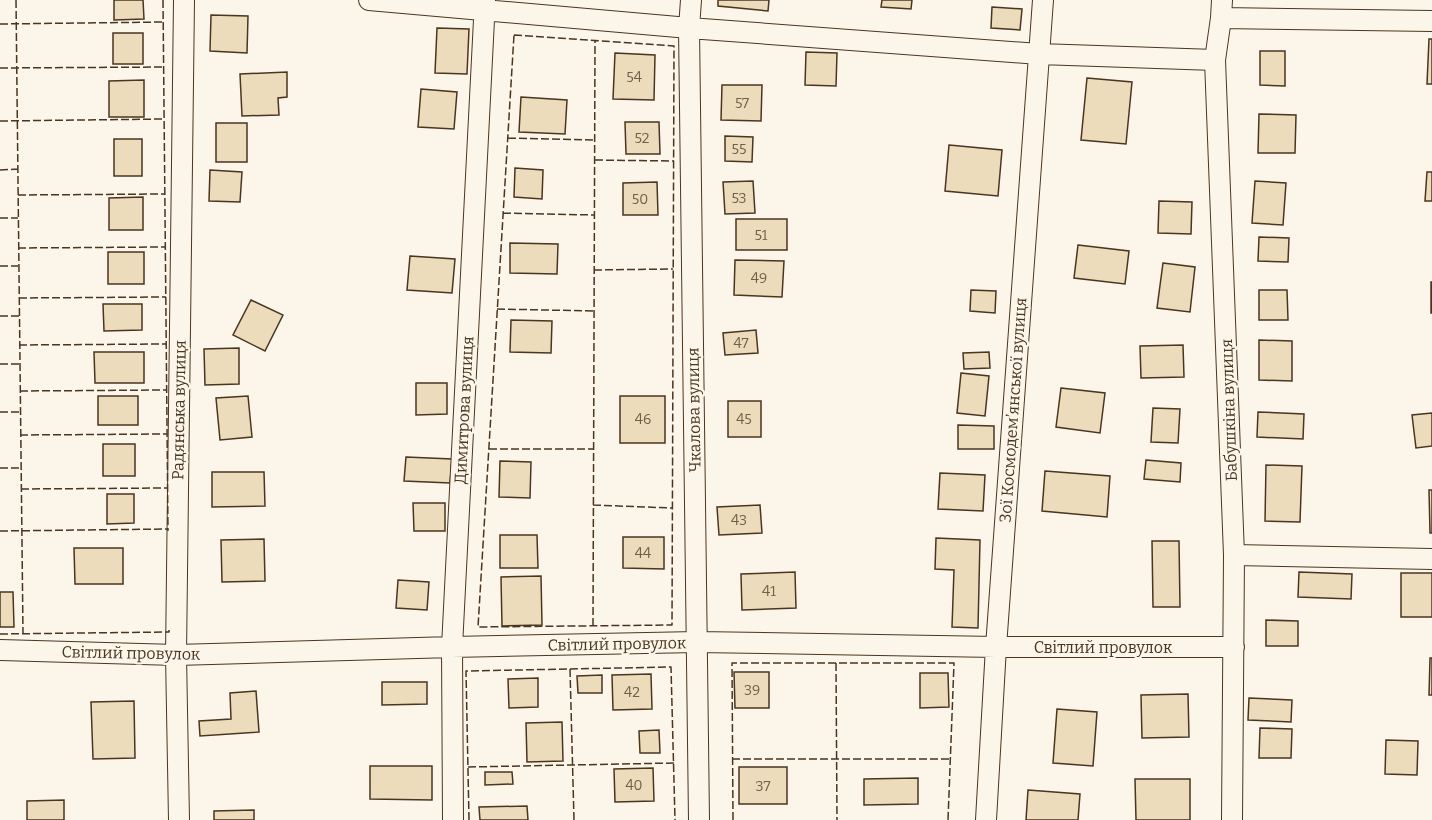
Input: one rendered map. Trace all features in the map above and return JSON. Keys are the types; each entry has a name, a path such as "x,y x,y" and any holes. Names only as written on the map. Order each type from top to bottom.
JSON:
{"street":[{"name":"Радянська вулиця","path":"180,820 176,656 184,0"},
{"path":"369,0 485,5 689,28 1039,54 1215,60"},
{"name":"Чкалова вулиця","path":"691,0 689,28 699,820"},
{"name":"Зої Космодем’янської вулиця","path":"986,820 996,647 1043,0"},
{"name":"Димитрова вулиця","path":"453,820 452,647 485,5"},
{"path":"1222,9 1432,21"},
{"name":"Бабушкіна вулиця","path":"1222,9 1215,60 1234,555 1233,820"},
{"path":"1234,555 1432,559"},
{"name":"Світлий провулок","path":"0,650 176,656 697,642 996,647 1234,647"}],"building":[{"path":"114,0 143,0 144,19 114,20"},
{"path":"718,0 769,0 768,11 718,6"},
{"path":"882,0 912,0 911,9 881,7"},
{"path":"992,7 1022,9 1020,30 991,28"},
{"path":"211,15 248,16 247,53 210,51"},
{"path":"437,28 469,29 467,74 435,73"},
{"path":"113,33 143,33 143,64 113,64"},
{"path":"1429,39 1432,39 1432,84 1427,84"},
{"path":"1260,51 1285,51 1285,86 1260,85"},
{"path":"806,52 837,53 836,86 805,85"},
{"path":"615,53 655,55 654,100 613,99"},
{"path":"287,72 287,97 278,98 279,115 242,116 240,74"},
{"path":"1087,78 1132,82 1126,144 1081,140"},
{"path":"144,80 144,117 109,117 109,81"},
{"path":"722,85 762,85 761,121 721,120"},
{"path":"421,89 457,92 454,129 418,127"},
{"path":"521,97 567,100 565,134 519,132"},
{"path":"1259,114 1296,115 1295,153 1258,153"},
{"path":"625,122 659,122 660,154 626,154"},
{"path":"216,123 247,123 247,162 216,162"},
{"path":"725,136 753,137 752,162 725,161"},
{"path":"114,139 142,139 142,176 114,176"},
{"path":"949,145 1002,150 998,196 945,191"},
{"path":"515,168 543,170 542,199 514,197"},
{"path":"210,170 242,172 240,202 209,201"},
{"path":"1427,172 1432,172 1432,201 1425,201"},
{"path":"753,181 755,213 725,214 723,182"},
{"path":"1255,181 1286,183 1283,225 1252,223"},
{"path":"657,182 658,215 623,215 623,183"},
{"path":"143,197 143,230 109,230 109,198"},
{"path":"1159,201 1192,202 1191,234 1158,233"},
{"path":"736,219 787,219 787,250 736,250"},
{"path":"1259,237 1289,238 1288,262 1258,261"},
{"path":"510,243 558,244 557,274 510,273"},
{"path":"1078,245 1129,251 1125,284 1074,278"},
{"path":"108,252 144,252 144,284 108,284"},
{"path":"410,256 455,259 452,293 407,290"},
{"path":"735,260 784,261 782,297 734,295"},
{"path":"1163,263 1195,267 1190,312 1157,308"},
{"path":"1432,282 1432,313 1431,313"},
{"path":"971,290 996,291 995,313 970,311"},
{"path":"1259,290 1287,290 1288,320 1259,320"},
{"path":"251,300 283,315 265,351 233,335"},
{"path":"103,304 142,304 142,330 104,331"},
{"path":"511,320 552,321 551,353 510,352"},
{"path":"756,330 758,353 725,355 723,333"},
{"path":"1259,340 1292,341 1292,381 1259,380"},
{"path":"1183,345 1184,377 1141,378 1140,346"},
{"path":"239,348 239,384 205,385 204,349"},
{"path":"94,352 144,352 144,383 95,383"},
{"path":"989,352 990,368 964,369 963,353"},
{"path":"961,373 989,376 985,416 957,413"},
{"path":"416,383 447,383 447,414 416,415"},
{"path":"1061,388 1105,393 1100,433 1056,427"},
{"path":"98,396 138,396 138,425 98,425"},
{"path":"248,396 252,437 220,440 216,398"},
{"path":"620,396 665,396 665,443 620,443"},
{"path":"728,401 761,401 761,437 728,437"},
{"path":"1153,408 1180,409 1178,443 1151,442"},
{"path":"1258,412 1304,414 1303,439 1257,437"},
{"path":"1432,413 1432,446 1416,448 1412,415"},
{"path":"958,425 994,426 994,449 958,449"},
{"path":"103,444 135,444 135,476 103,476"},
{"path":"406,457 452,459 450,483 404,481"},
{"path":"1146,460 1181,463 1180,482 1144,479"},
{"path":"500,461 531,462 530,498 499,497"},
{"path":"1266,465 1302,466 1300,522 1265,521"},
{"path":"1045,471 1110,476 1107,517 1042,511"},
{"path":"212,472 264,472 265,506 212,507"},
{"path":"940,473 985,475 983,511 938,509"},
{"path":"1429,490 1432,490 1432,533 1430,533"},
{"path":"107,494 134,494 134,523 107,524"},
{"path":"413,503 445,503 445,531 414,531"},
{"path":"760,505 762,533 719,535 717,507"},
{"path":"500,535 537,535 538,568 500,568"},
{"path":"623,537 664,537 664,569 623,568"},
{"path":"936,538 980,540 978,628 952,627 954,570 935,569"},
{"path":"264,539 265,581 222,582 221,540"},
{"path":"1152,541 1179,541 1180,607 1153,607"},
{"path":"74,548 123,548 123,584 75,584"},
{"path":"795,572 796,608 742,610 741,574"},
{"path":"1299,572 1352,574 1351,599 1298,597"},
{"path":"1401,573 1432,573 1432,617 1401,617"},
{"path":"541,576 542,625 502,626 501,577"},
{"path":"398,580 429,582 427,610 396,608"},
{"path":"0,592 13,592 14,627 0,627"},
{"path":"1266,620 1298,621 1298,646 1266,646"},
{"path":"1430,658 1432,658 1432,695 1429,695"},
{"path":"734,672 769,672 769,708 735,708"},
{"path":"920,673 948,673 949,707 920,708"},
{"path":"651,674 652,709 613,710 612,675"},
{"path":"602,675 602,693 578,693 577,676"},
{"path":"538,678 538,707 509,708 508,679"},
{"path":"382,682 427,682 427,704 382,705"},
{"path":"256,691 259,732 200,736 199,721 231,719 230,693"},
{"path":"1188,694 1189,737 1142,738 1141,695"},
{"path":"1249,698 1292,700 1291,722 1248,720"},
{"path":"134,701 135,758 93,759 91,702"},
{"path":"1057,709 1097,712 1093,766 1053,763"},
{"path":"562,722 563,761 527,762 526,723"},
{"path":"1260,728 1292,729 1291,758 1259,758"},
{"path":"659,730 660,753 640,753 639,731"},
{"path":"1386,740 1418,741 1417,775 1385,774"},
{"path":"370,766 432,766 432,800 370,799"},
{"path":"739,767 787,767 787,804 739,804"},
{"path":"653,768 654,801 615,802 614,769"},
{"path":"485,772 512,772 513,784 485,785"},
{"path":"918,778 918,804 864,805 864,779"},
{"path":"1135,779 1190,779 1190,820 1136,820"},
{"path":"1028,790 1080,794 1078,820 1026,820"},
{"path":"64,800 64,820 27,820 27,801"},
{"path":"527,806 528,820 480,820 479,807"},
{"path":"254,810 254,820 214,820 214,811"}],"fence":[{"path":"16,0 23,633"},
{"path":"163,0 168,531"},
{"path":"0,24 163,22"},
{"path":"514,35 674,46 672,625 478,627 514,35"},
{"path":"593,626 595,41"},
{"path":"0,68 164,67"},
{"path":"0,121 164,119"},
{"path":"508,138 595,140"},
{"path":"595,160 674,161"},
{"path":"0,170 18,169"},
{"path":"18,195 165,194"},
{"path":"503,213 594,215"},
{"path":"0,218 18,218"},
{"path":"18,248 165,247"},
{"path":"0,266 18,266"},
{"path":"594,270 673,269"},
{"path":"19,298 166,297"},
{"path":"497,309 594,311"},
{"path":"0,316 19,316"},
{"path":"19,345 166,344"},
{"path":"0,364 19,364"},
{"path":"20,391 167,390"},
{"path":"0,412 20,412"},
{"path":"20,435 167,434"},
{"path":"489,449 593,449"},
{"path":"0,468 20,468"},
{"path":"21,489 168,488"},
{"path":"593,505 672,508"},
{"path":"0,531 168,529"},
{"path":"0,634 169,632 169,630"},
{"path":"733,820 732,663 954,663 948,820"},
{"path":"836,663 837,820"},
{"path":"469,820 466,671 671,667 675,820"},
{"path":"570,669 574,820"},
{"path":"732,759 950,759"},
{"path":"468,767 674,763"}]}
